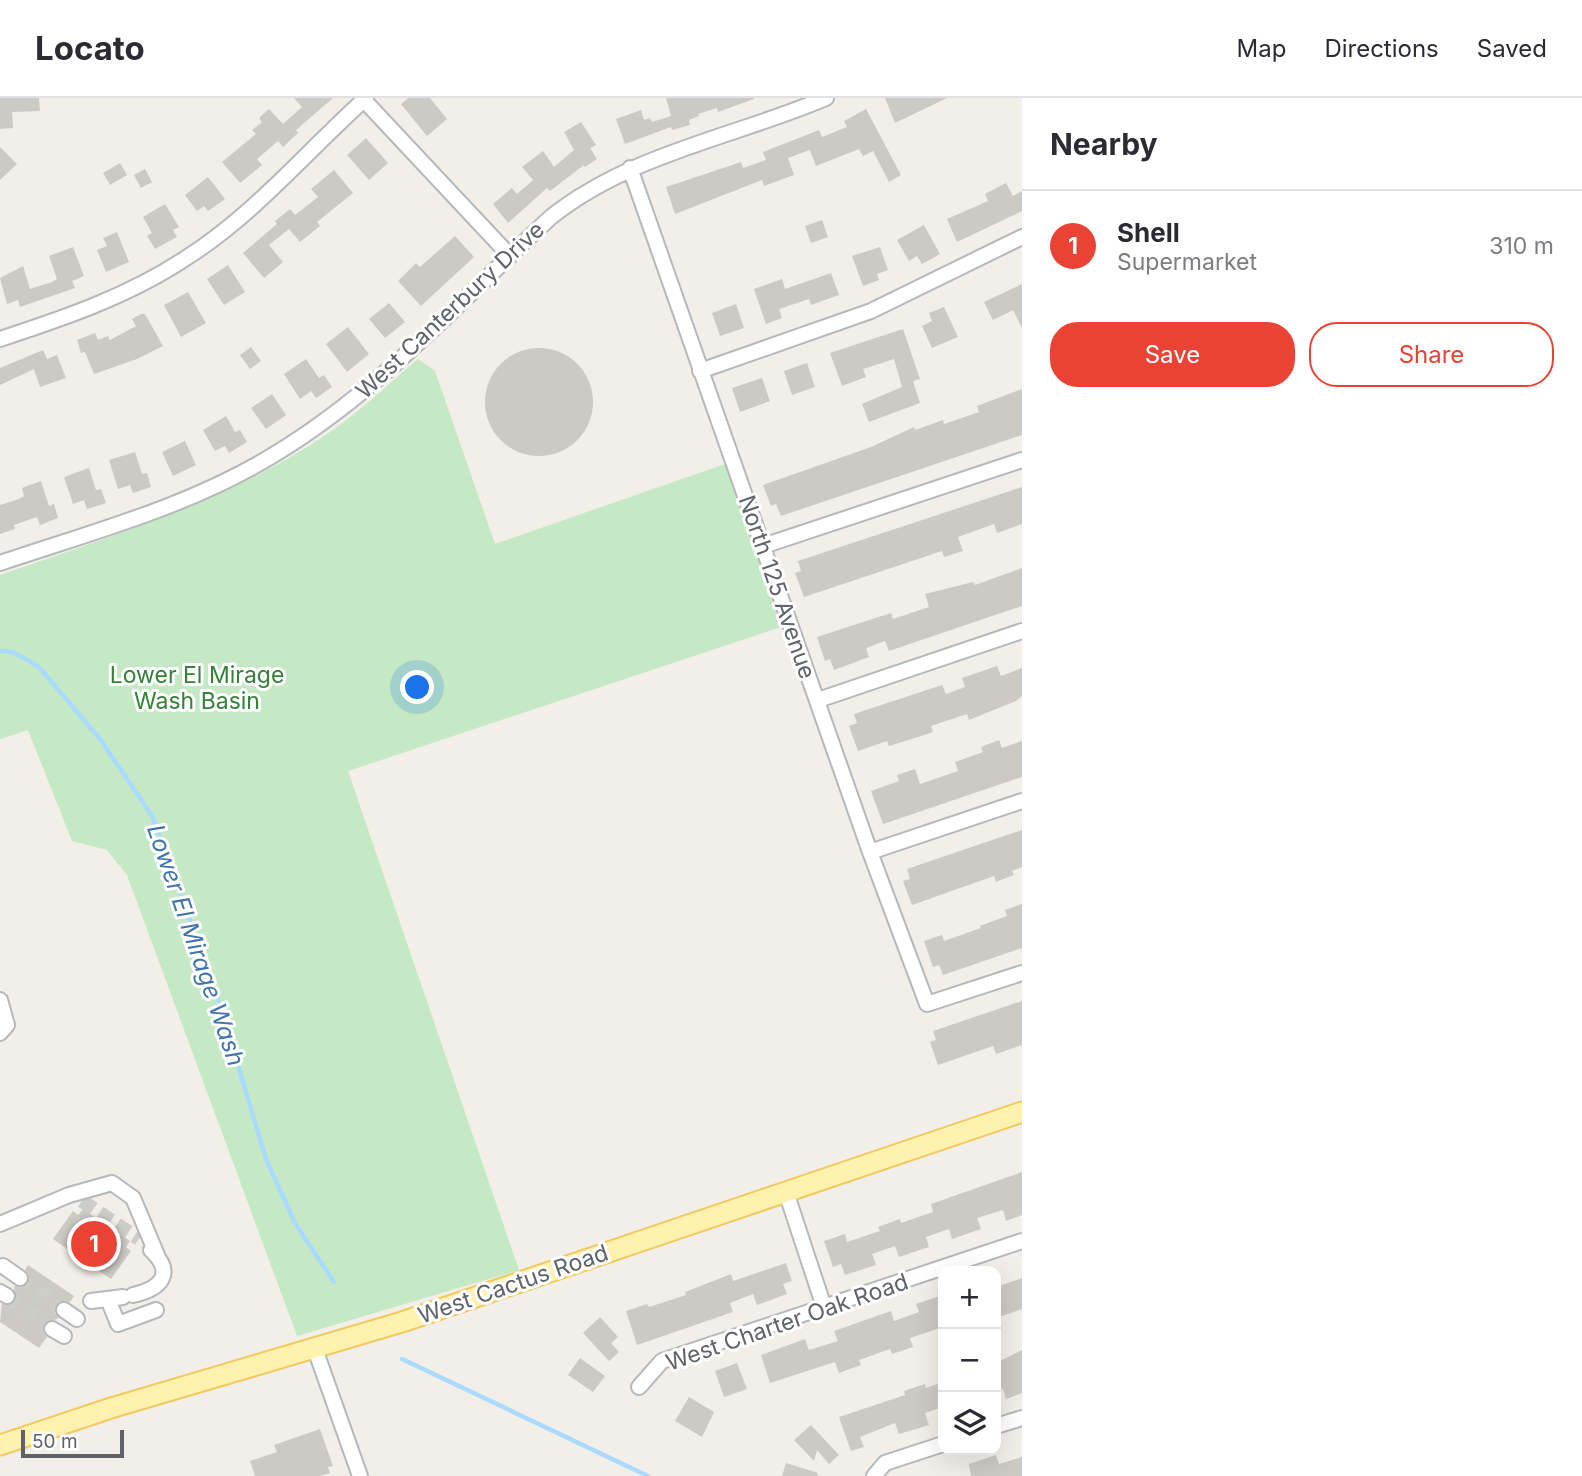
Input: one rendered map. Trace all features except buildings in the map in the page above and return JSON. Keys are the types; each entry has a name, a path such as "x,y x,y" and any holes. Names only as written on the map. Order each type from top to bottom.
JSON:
{"main road":[{"name":"West Cactus Road","path":"0,1446 111,1408 388,1326 1022,1112"}],"street":[{"name":"West Canterbury Drive","path":"0,564 194,495 276,454 369,388 510,256 582,193 630,168 768,122 826,98"},
{"path":"0,339 110,299 188,258 250,208 364,99 510,256"},
{"name":"North 125 Avenue","path":"630,168 870,852 927,1004 1022,973"},
{"path":"700,371 871,311 1022,237"},
{"path":"763,546 1022,460"},
{"path":"818,700 1022,631"},
{"path":"870,852 1022,801"},
{"path":"0,1000 7,1026 0,1033"},
{"path":"0,1224 112,1183 133,1198 164,1274 163,1281 158,1287 121,1297 91,1301"},
{"path":"786,1192 824,1307"},
{"path":"139,1239 157,1255"},
{"name":"West Charter Oak Road","path":"639,1387 662,1361 1022,1241"},
{"path":"3,1266 20,1278"},
{"path":"121,1297 118,1324 156,1310"},
{"path":"64,1310 77,1319"},
{"path":"315,1349 360,1476"},
{"path":"1001,1424 1022,1418"},
{"path":"874,1476 885,1463 938,1446"}],"green space":[{"name":"Lower El Mirage Wash Basin","path":"418,359 435,371 495,544 725,464 781,627 348,771 519,1270 297,1336 127,875 107,850 72,841 28,730 0,739 0,575 176,512 260,473 301,451 340,425"}],"waterway":[{"name":"Lower El Mirage Wash","path":"0,651 13,652 39,667 100,739 152,816 214,986 266,1159 295,1223 334,1282"},
{"name":"Lower El Mirage Wash","path":"402,1359 648,1476"}],"tunnel":[{"path":"82,1201 139,1239"},
{"path":"20,1278 64,1310"},
{"path":"7,1296 52,1329"}],"place":[{"name":"Shell","path":"94,1244"}]}
